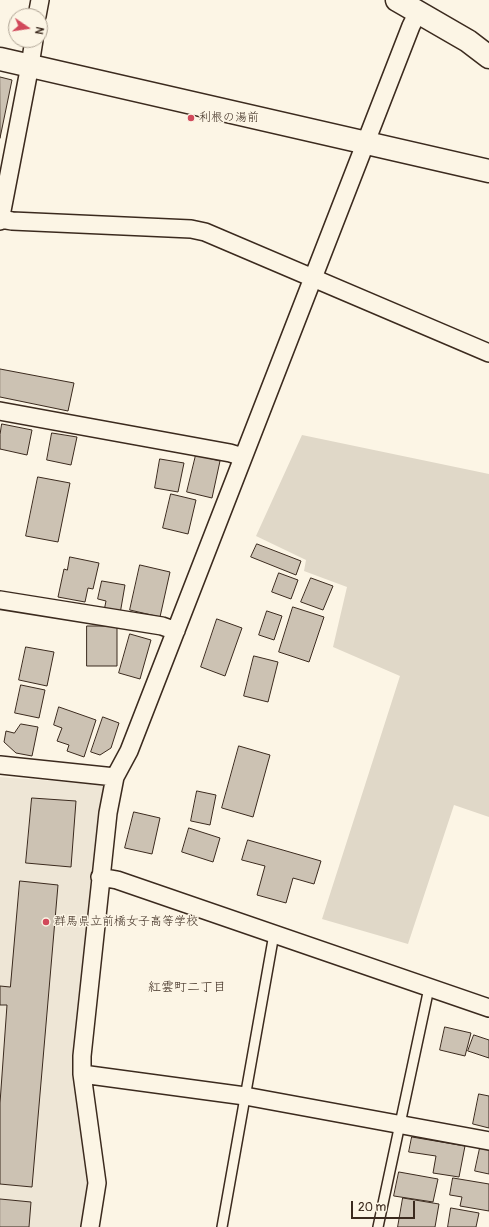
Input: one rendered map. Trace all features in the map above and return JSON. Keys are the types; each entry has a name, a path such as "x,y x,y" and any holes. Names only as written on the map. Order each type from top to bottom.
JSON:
{"street":[{"path":"396,0 468,41 489,57"},
{"path":"90,1227 97,1184 82,1074 82,1056 100,877 108,813 115,777 129,751 411,26 418,12"},
{"path":"33,48 0,220 12,222 191,229 205,232 489,353"},
{"path":"0,59 489,171"},
{"path":"0,411 230,452 243,457"},
{"path":"0,600 162,626 176,631"},
{"path":"0,765 115,777"},
{"path":"100,877 117,880 489,1008"},
{"path":"82,1074 246,1096 489,1141"}],"lane":[{"path":"222,1227 274,934"},
{"path":"378,1227 429,988"}],"shaded area":[{"path":"302,435 489,474 489,817 454,805 408,944 322,919 400,676 333,647 347,587 304,571 306,560 256,536"},
{"name":"群馬県立前橋女子高等学校","path":"0,777 106,785 77,1059 91,1169 85,1227 0,1227"}],"building":[{"path":"0,77 12,80 0,138"},
{"path":"0,369 74,383 68,411 0,397"},
{"path":"2,424 32,430 27,455 0,449"},
{"path":"52,433 77,437 71,465 47,460"},
{"path":"196,455 220,461 212,498 187,492"},
{"path":"160,459 184,463 178,492 155,488"},
{"path":"38,477 70,483 58,542 26,536"},
{"path":"171,494 196,500 188,534 163,528"},
{"path":"257,544 301,561 296,575 251,557"},
{"path":"70,557 99,563 93,589 88,588 85,602 58,597 64,569 67,570"},
{"path":"140,565 170,572 160,617 130,610"},
{"path":"279,573 298,580 291,599 272,592"},
{"path":"311,578 333,586 323,610 301,602"},
{"path":"102,581 125,585 120,614 104,611 106,601 98,599"},
{"path":"293,607 324,617 309,662 279,652"},
{"path":"267,611 282,616 274,640 259,635"},
{"path":"217,619 242,628 225,676 201,667"},
{"path":"87,626 117,626 117,666 87,666"},
{"path":"130,634 151,640 140,679 119,673"},
{"path":"26,647 54,652 47,686 19,680"},
{"path":"254,656 278,662 268,702 244,696"},
{"path":"21,685 45,690 39,718 15,713"},
{"path":"59,707 96,720 84,757 67,751 69,745 57,741 62,728 54,725"},
{"path":"103,717 119,723 111,748 100,755 91,752"},
{"path":"21,724 38,727 32,756 16,753 4,742 6,731 14,733"},
{"path":"239,746 270,755 253,817 222,808"},
{"path":"197,791 216,795 210,825 191,821"},
{"path":"32,798 76,801 71,867 26,863"},
{"path":"134,812 160,818 152,854 125,848"},
{"path":"189,828 220,838 213,862 182,852"},
{"path":"248,840 321,861 314,884 293,878 286,903 257,895 265,866 242,860"},
{"path":"20,881 58,885 32,1187 0,1184 0,1103 7,1005 0,1005 0,986 10,987"},
{"path":"445,1027 471,1033 465,1056 440,1050"},
{"path":"474,1035 489,1040 489,1058 468,1051"},
{"path":"479,1094 489,1096 489,1128 473,1124"},
{"path":"412,1137 465,1146 459,1177 433,1173 436,1156 409,1152"},
{"path":"480,1148 489,1150 489,1174 475,1171"},
{"path":"399,1172 438,1179 433,1202 394,1196"},
{"path":"453,1178 489,1184 489,1211 460,1206 462,1197 450,1195"},
{"path":"403,1198 439,1204 435,1227 398,1227"},
{"path":"0,1199 31,1202 29,1227 0,1227"},
{"path":"451,1208 479,1213 476,1227 448,1227"}],"place":[{"name":"利根の湯前","path":"191,118"},
{"name":"群馬県立前橋女子高等学校","path":"46,922"}],"district":[{"name":"紅雲町二丁目","path":"187,988"}]}
